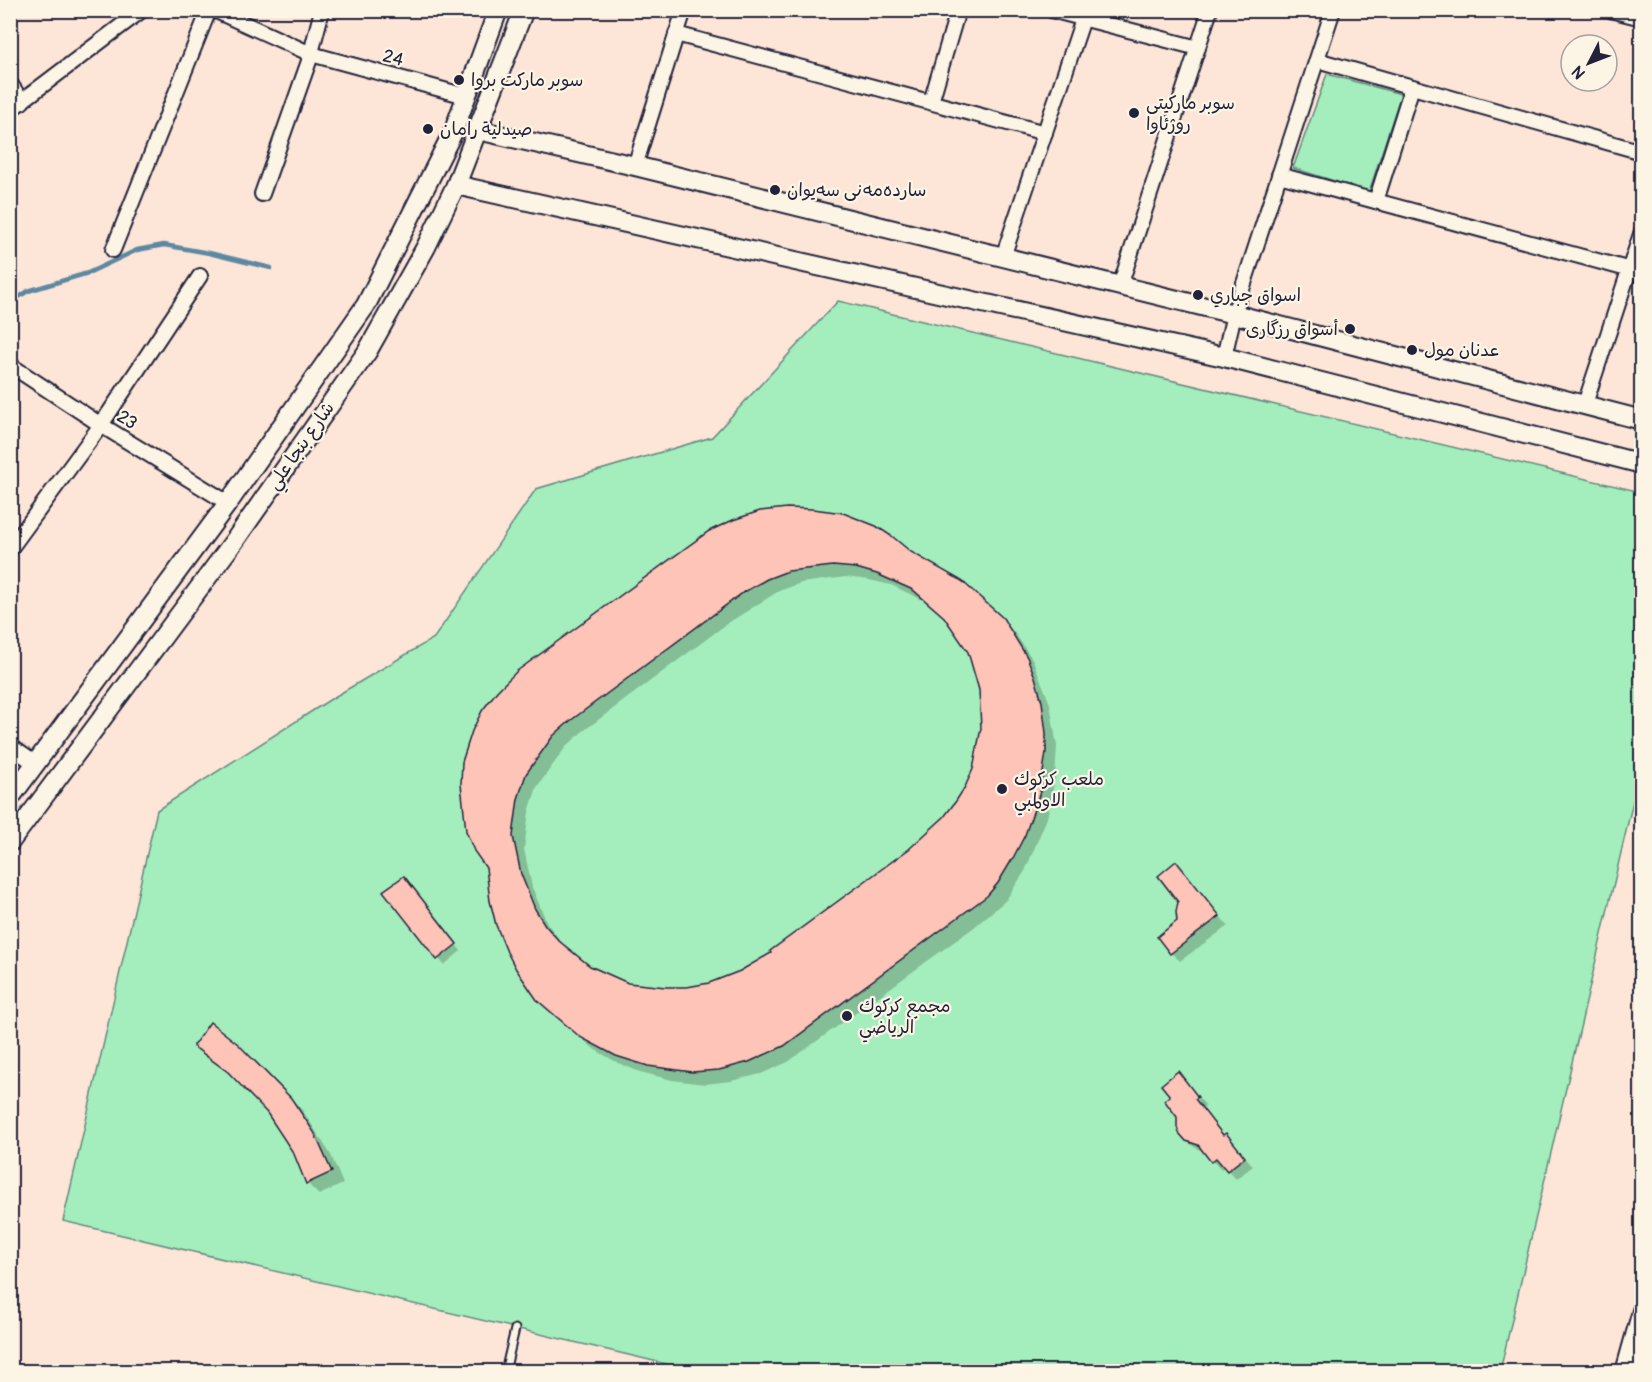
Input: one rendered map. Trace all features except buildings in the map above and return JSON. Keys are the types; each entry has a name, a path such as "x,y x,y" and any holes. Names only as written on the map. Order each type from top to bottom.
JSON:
{"street":[{"path":"10,83 16,106 142,10"},
{"path":"113,250 212,10"},
{"name":"24","path":"212,10 311,54 466,96"},
{"path":"262,194 311,54 322,10"},
{"name":"شارع بنجا علي","path":"10,798 228,503 366,305 454,130 498,10"},
{"name":"شارع بنجا علي","path":"10,842 235,540 367,352 426,247 456,185 524,10"},
{"path":"635,166 684,10"},
{"path":"931,102 958,10"},
{"path":"1051,10 1085,15 1198,48"},
{"path":"1120,286 1210,10"},
{"path":"1224,357 1234,314 1333,10"},
{"path":"1610,10 1641,18"},
{"path":"1004,257 1085,15"},
{"path":"676,34 1045,133"},
{"path":"1317,60 1641,152"},
{"path":"1376,201 1412,87"},
{"path":"478,130 635,166 1234,314 1641,420"},
{"path":"1279,176 1635,271"},
{"path":"456,185 1224,357 1641,464"},
{"path":"1585,404 1635,271 1641,231"},
{"path":"10,549 101,425 200,276"},
{"name":"23","path":"10,364 101,425 228,503"},
{"path":"272,439 295,456"},
{"path":"10,746 36,764"},
{"path":"1625,1371 1641,1311"}],"lane":[{"path":"505,1371 515,1329"}],"green space":[{"path":"1327,74 1401,94 1369,192 1293,168"},
{"name":"مجمع كركوك الرياضي","path":"838,301 1641,492 1641,767 1500,1371 696,1371 63,1221 157,810 331,699 434,638 536,489 712,437"}],"waterway":[{"path":"10,303 28,291 88,273 137,250 164,245 271,268"}],"place":[{"name":"سوبر ماركت بروا","path":"459,80"},
{"name":"سوبر ماركيتى روژئاوا","path":"1134,113"},
{"name":"صيدلية رامان","path":"428,129"},
{"name":"ساردەمەنی سەیوان","path":"775,190"},
{"name":"اسواق جباري","path":"1198,295"},
{"name":"أسواق رزگارى","path":"1350,329"},
{"name":"عدنان مول","path":"1412,350"},
{"name":"ملعب كركوك الاولمبي","path":"1002,789"},
{"name":"مجمع كركوك الرياضي","path":"847,1016"}]}
